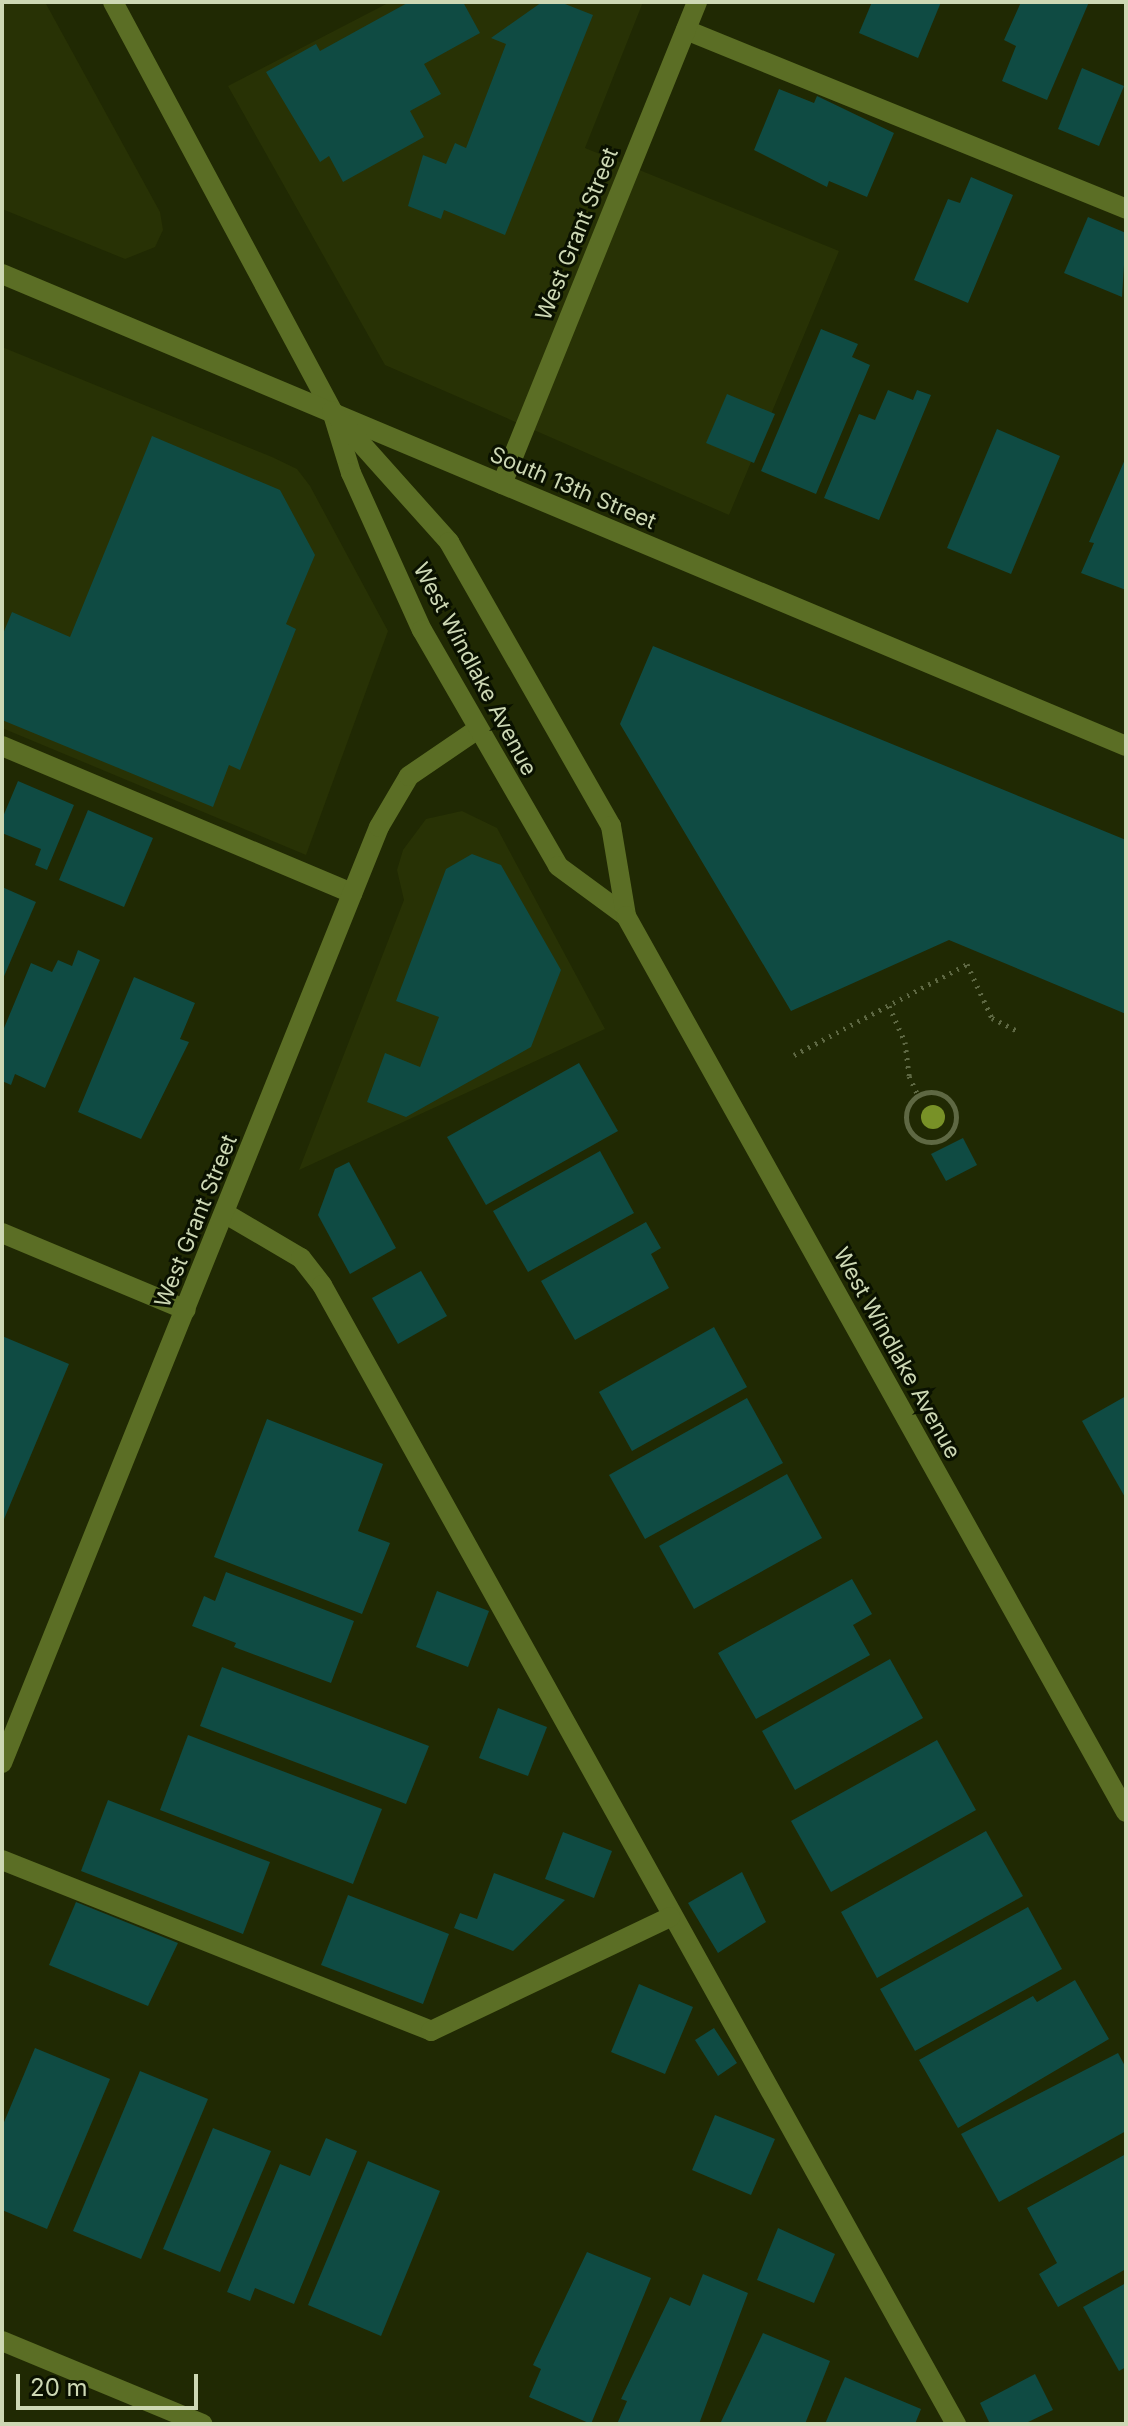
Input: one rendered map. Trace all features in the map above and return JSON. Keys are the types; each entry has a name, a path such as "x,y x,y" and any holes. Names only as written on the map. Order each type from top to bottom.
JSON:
{"street":[{"name":"West Windlake Avenue","path":"113,2 332,411 351,473 385,550 478,729 558,866 626,916"},
{"name":"West Grant Street","path":"502,484 697,2"},
{"path":"686,30 1126,209"},
{"name":"South 13th Street","path":"2,274 1126,746"},
{"name":"West Windlake Avenue","path":"332,411 399,482 458,557 611,826 626,916 1126,1812"},
{"name":"West Grant Street","path":"2,1763 226,1214 379,827 409,776 478,729"},
{"path":"2,746 352,893"},
{"path":"226,1214 301,1258 322,1285 670,1917 956,2424"},
{"path":"2,1233 186,1310"},
{"path":"2,1860 431,2031 670,1917"},
{"path":"2,2341 202,2424"}],"path":[{"path":"794,1055 967,964 992,1018 1020,1032"},
{"path":"889,1006 905,1042 909,1076 918,1095"},
{"path":"942,1094 953,1104 954,1128 944,1140 926,1142 911,1134 906,1117 918,1095 942,1094"}],"shaded area":[{"path":"2,2 45,2 160,212 163,230 155,247 125,259 2,209"},
{"path":"390,2 643,2 585,148 839,251 729,515 385,365 228,86"},
{"path":"2,347 272,457 297,469 310,486 388,631 306,855 2,728"},
{"path":"462,811 497,828 605,1029 299,1170 404,900 397,870 403,850 426,819"}],"building":[{"path":"409,2 463,2 480,33 424,64 441,94 410,111 424,137 343,182 329,156 320,162 266,72 316,44 320,51"},
{"path":"542,2 560,2 593,15 505,235 444,210 441,219 408,206 423,155 446,164 455,143 466,148 506,44 491,38"},
{"path":"872,2 941,2 918,58 859,33"},
{"path":"1021,2 1089,2 1047,100 1002,81 1016,46 1004,40"},
{"path":"1082,68 1124,86 1099,146 1058,129"},
{"path":"779,89 814,103 817,96 894,133 867,197 829,181 827,187 754,150"},
{"path":"971,177 1013,195 968,303 914,280 948,199 960,203"},
{"path":"1088,217 1126,233 1122,297 1064,273"},
{"path":"821,329 858,344 852,357 870,365 816,494 761,471"},
{"path":"888,390 913,400 917,390 931,395 879,520 824,498 859,414 875,420"},
{"path":"727,394 775,414 754,463 706,443"},
{"path":"997,429 1060,456 1011,574 947,548"},
{"path":"152,436 280,490 315,555 286,624 296,629 240,770 229,765 213,807 2,720 2,636 12,612 70,637"},
{"path":"1126,457 1126,590 1081,573 1094,543 1089,542"},
{"path":"653,646 1126,840 1126,1014 949,940 791,1011 620,724"},
{"path":"18,781 74,805 47,870 35,865 41,849 2,833 2,819"},
{"path":"88,810 153,838 124,907 59,880"},
{"path":"472,854 501,865 561,970 531,1047 406,1117 367,1102 385,1053 420,1067 439,1017 396,1001 446,869"},
{"path":"2,887 36,902 2,981"},
{"path":"78,950 100,960 45,1088 15,1074 11,1085 2,1081 2,1033 31,963 52,972 58,960 72,966"},
{"path":"134,977 195,1003 180,1039 189,1042 141,1139 78,1112"},
{"path":"579,1063 618,1131 486,1205 447,1137"},
{"path":"963,1138 977,1165 946,1181 931,1154"},
{"path":"600,1151 634,1213 528,1272 493,1211"},
{"path":"349,1162 396,1248 350,1274 318,1215 335,1169"},
{"path":"646,1222 661,1248 651,1254 669,1288 575,1340 541,1281"},
{"path":"421,1271 447,1316 398,1344 372,1298"},
{"path":"714,1327 747,1387 632,1451 599,1392"},
{"path":"2,1336 69,1364 2,1524"},
{"path":"1126,1396 1126,1499 1082,1421"},
{"path":"747,1398 783,1463 645,1539 609,1475"},
{"path":"267,1419 383,1464 358,1531 390,1543 362,1614 214,1557"},
{"path":"787,1474 822,1538 694,1609 659,1546"},
{"path":"226,1572 354,1621 331,1683 234,1647 236,1643 192,1626 204,1596 215,1601"},
{"path":"852,1579 872,1614 853,1625 870,1655 756,1719 718,1653"},
{"path":"437,1591 489,1611 468,1667 416,1647"},
{"path":"890,1659 923,1718 795,1790 762,1731"},
{"path":"222,1667 429,1746 406,1804 200,1726"},
{"path":"498,1708 547,1727 528,1776 479,1758"},
{"path":"188,1735 382,1809 353,1884 160,1810"},
{"path":"937,1740 976,1810 831,1892 791,1821"},
{"path":"108,1800 270,1862 243,1934 81,1871"},
{"path":"986,1831 1023,1896 877,1978 841,1912"},
{"path":"563,1832 612,1851 594,1898 545,1879"},
{"path":"742,1872 766,1922 718,1953 688,1903"},
{"path":"494,1873 565,1900 513,1951 454,1928 460,1913 477,1919"},
{"path":"348,1895 449,1934 423,2004 321,1965"},
{"path":"76,1902 178,1943 148,2006 49,1965"},
{"path":"1028,1907 1062,1969 915,2051 880,1989"},
{"path":"1075,1980 1109,2039 958,2128 919,2060 1033,1996 1037,2002"},
{"path":"639,1984 693,2007 665,2074 611,2052"},
{"path":"714,2028 737,2063 718,2076 695,2040"},
{"path":"35,2048 110,2079 47,2229 2,2210 2,2127"},
{"path":"1118,2053 1126,2068 1126,2131 999,2202 961,2134"},
{"path":"140,2071 208,2099 141,2259 73,2231"},
{"path":"715,2115 775,2139 751,2195 692,2170"},
{"path":"213,2128 271,2151 220,2272 163,2249"},
{"path":"326,2138 357,2151 294,2304 255,2288 250,2301 227,2292 280,2164 310,2176"},
{"path":"1126,2154 1126,2269 1058,2307 1039,2274 1057,2263 1027,2208"},
{"path":"368,2161 440,2191 381,2336 308,2305"},
{"path":"778,2228 835,2254 814,2303 757,2280"},
{"path":"587,2252 651,2278 591,2424 529,2397 541,2369 533,2365"},
{"path":"703,2274 748,2293 699,2424 617,2424 627,2401 621,2399 670,2297 690,2306"},
{"path":"1126,2283 1126,2367 1119,2371 1083,2307"},
{"path":"763,2333 830,2361 805,2424 720,2424"},
{"path":"1035,2374 1053,2410 1024,2424 990,2424 980,2403"},
{"path":"845,2377 921,2409 915,2424 825,2424"}]}
